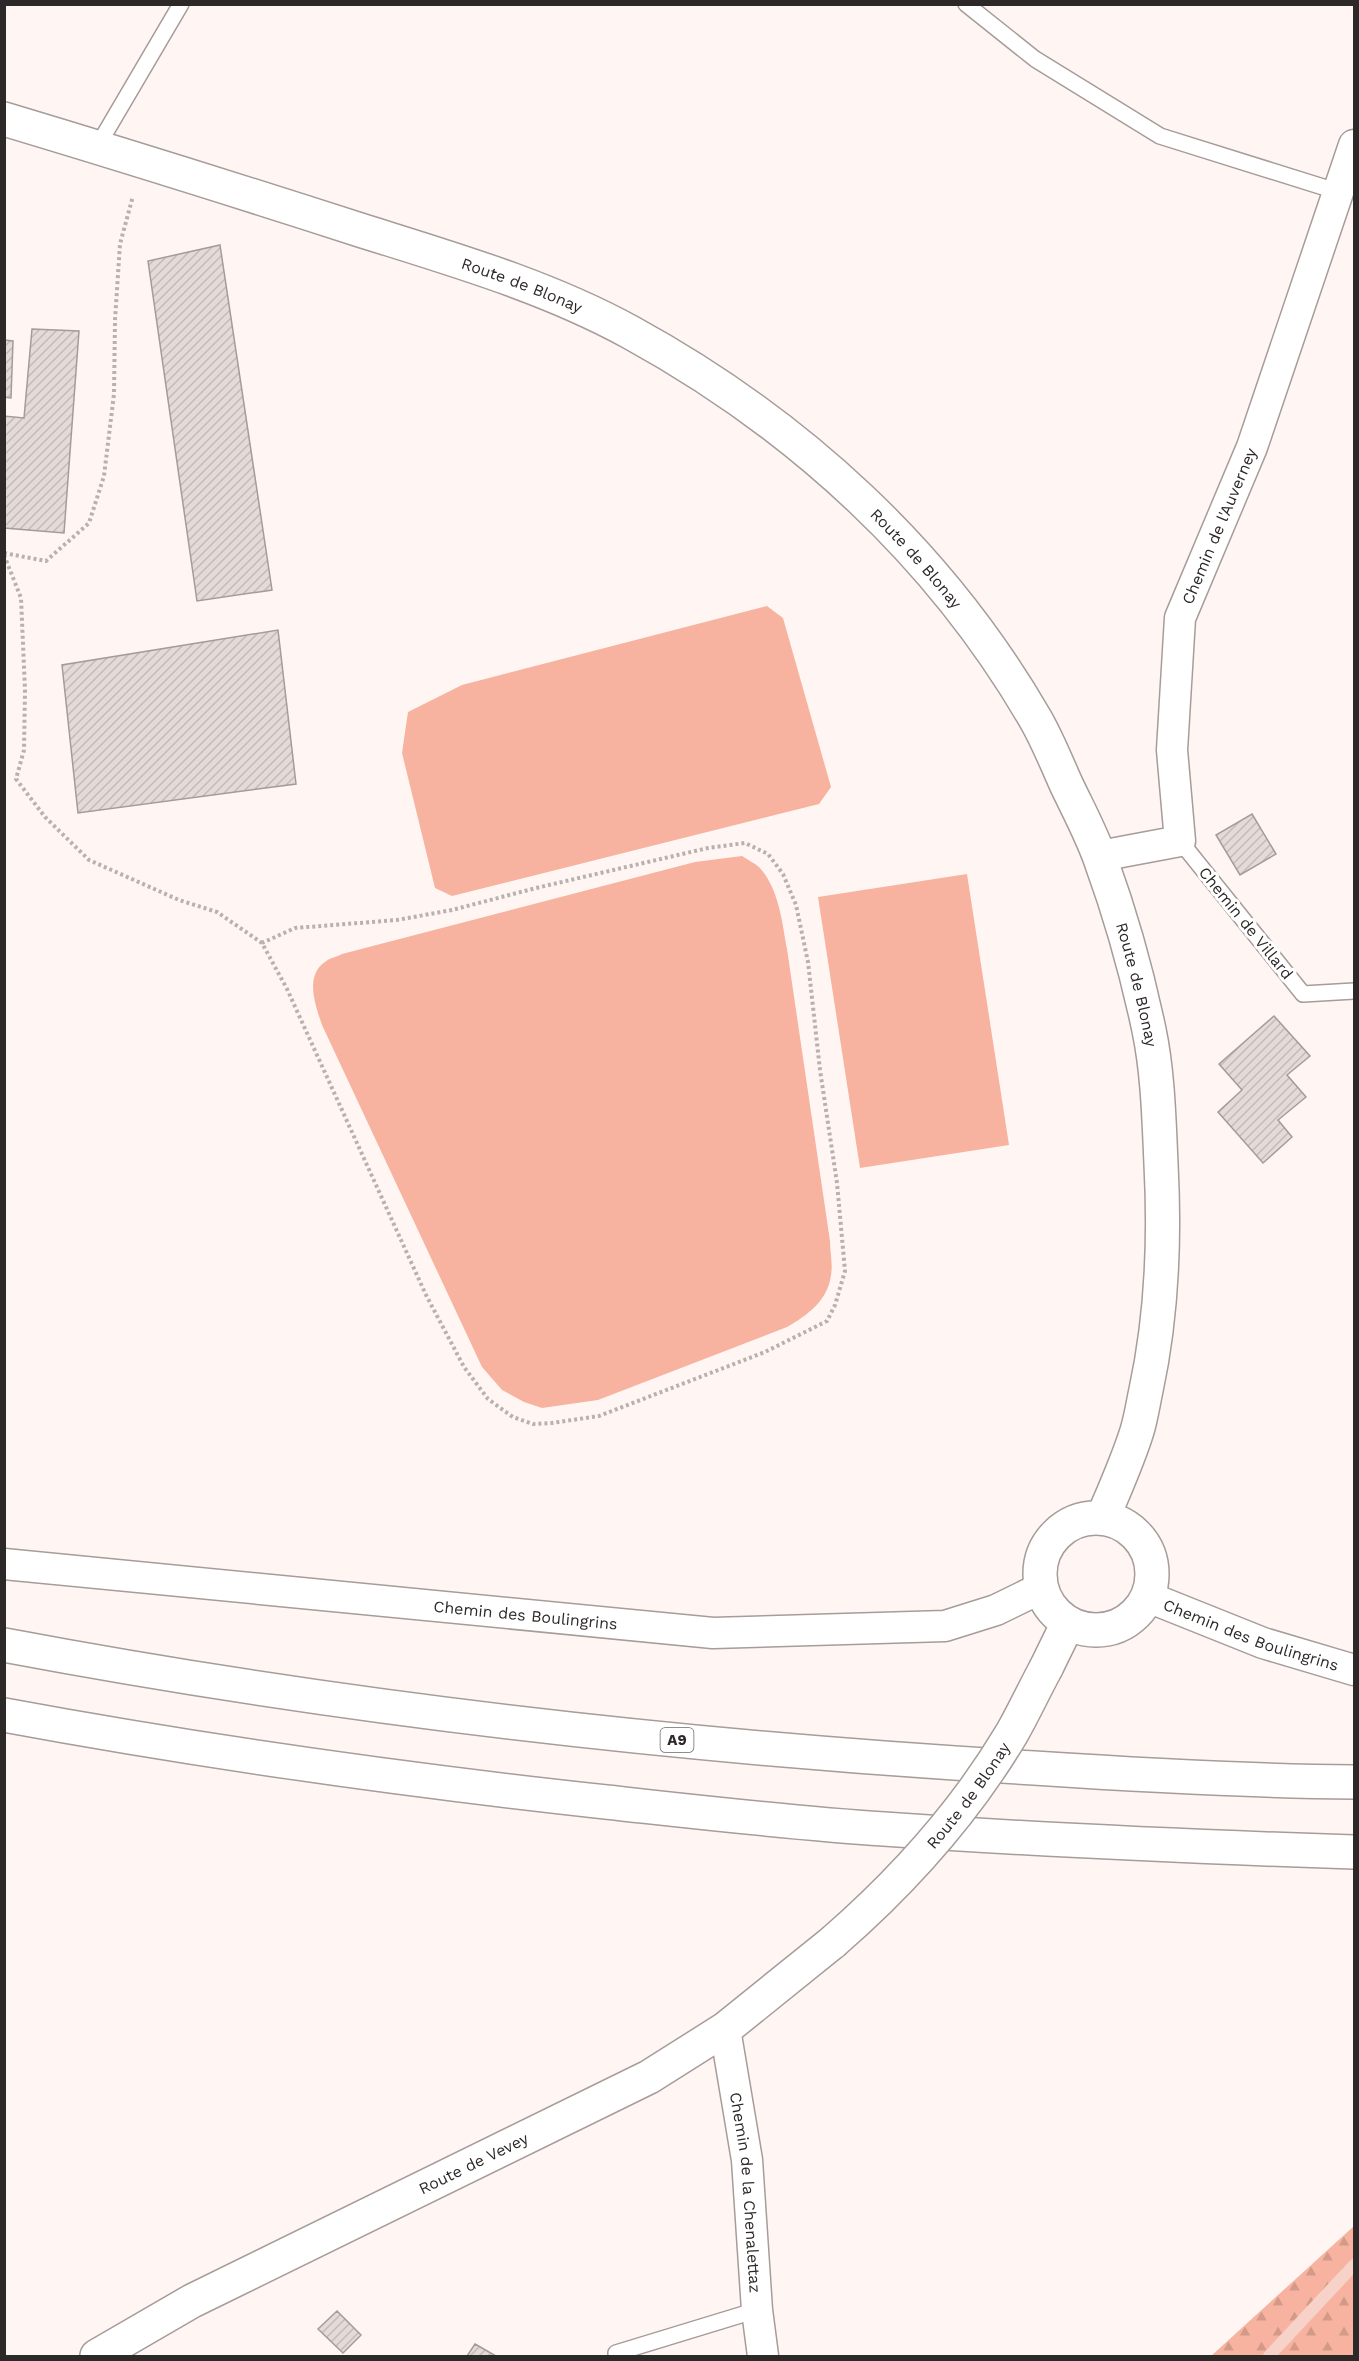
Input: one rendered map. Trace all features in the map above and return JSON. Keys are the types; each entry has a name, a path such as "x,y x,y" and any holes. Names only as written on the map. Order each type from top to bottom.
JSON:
{"main road":[{"name":"Route de Blonay","path":"4,119 142,160 485,270 556,297 625,329 690,366 748,404 829,468 933,573 992,650 1038,723 1100,856 1125,932 1150,1035 1159,1123 1163,1199 1162,1286 1151,1365 1138,1429 1103,1517"},
{"path":"1103,1517 1124,1524 1140,1537 1150,1556 1153,1577 1148,1597 1140,1610 1128,1621 1114,1628 1099,1631 1083,1629 1068,1623 1051,1608 1041,1588 1040,1572 1042,1557 1049,1543 1059,1531 1073,1522 1103,1517"},
{"name":"Route de Blonay","path":"833,1942 883,1897 920,1857 967,1798 1011,1734 1068,1623"},
{"name":"A9","path":"4,1645 263,1689 499,1721 688,1742 892,1760 1125,1774 1354,1782"},
{"path":"4,1715 249,1757 487,1789 681,1810 882,1829 1109,1842 1354,1852"},
{"name":"Route de Vevey","path":"97,2356 192,2301 649,2077 725,2029 833,1942"}],"street":[{"name":"Chemin de l'Auverney","path":"1180,841 1172,750 1180,618 1252,447 1354,146"},
{"path":"1100,856 1180,841"},
{"name":"Chemin des Boulingrins","path":"4,1563 713,1633 945,1626 996,1610 1041,1588"},
{"name":"Chemin des Boulingrins","path":"1148,1597 1263,1643 1354,1670"},
{"name":"Chemin de la Chenalettaz","path":"725,2029 747,2160 757,2310 763,2356"}],"lane":[{"path":"97,147 181,4"},
{"path":"966,4 1035,59 1160,136 1339,192"},
{"name":"Chemin de Villard","path":"1180,841 1303,994 1354,991"},
{"path":"616,2353 757,2310"}],"path":[{"path":"4,554 46,561 89,523 104,476 114,394 115,320 120,244 142,160"},
{"path":"4,554 21,598 25,690 24,750 16,779 45,817 89,860 179,900 217,912 262,943 287,989 426,1295 464,1367 488,1399 513,1417 533,1424 599,1416 765,1352 827,1321 836,1305 845,1271 837,1183 820,1070 808,962 796,905 783,874 768,854 745,843 708,848 452,910 397,920 295,928 262,943"}],"green space":[{"path":"767,606 783,618 831,787 819,804 452,896 435,888 402,753 408,712 462,685"},
{"path":"742,856 759,867 766,875 781,917 830,1241 832,1267 826,1292 816,1306 787,1327 598,1400 542,1408 524,1402 502,1390 482,1367 322,1025 313,992 315,975 327,961 342,954 695,862"},
{"path":"967,874 1009,1145 860,1168 818,897"},
{"path":"1354,2226 1354,2356 1211,2356"}],"building":[{"path":"220,245 272,590 197,601 148,261"},
{"path":"32,329 79,331 64,533 4,528 4,416 24,418"},
{"path":"4,340 13,341 11,398 4,397"},
{"path":"278,630 296,784 78,813 62,665"},
{"path":"1252,814 1276,854 1240,875 1216,835"},
{"path":"1274,1016 1310,1056 1287,1075 1306,1097 1278,1120 1292,1137 1263,1163 1218,1112 1242,1090 1219,1064"},
{"path":"337,2311 361,2335 343,2353 318,2329"},
{"path":"475,2344 496,2356 467,2356"}],"waterway":[{"path":"1269,2356 1354,2265"}]}
